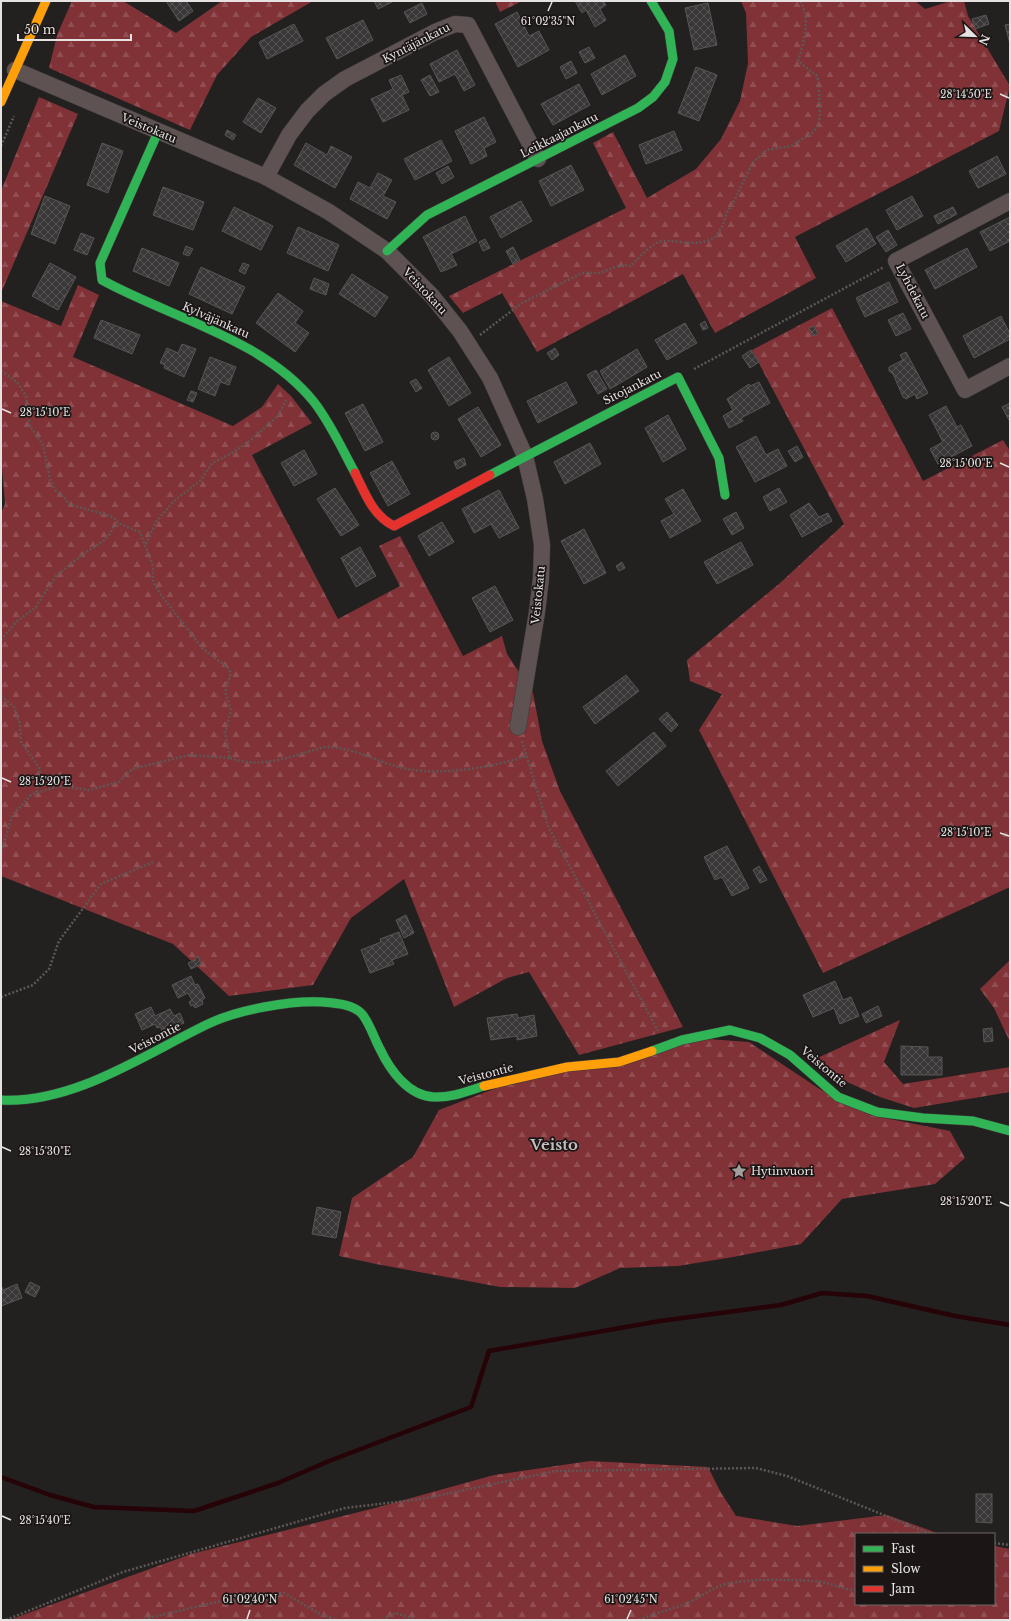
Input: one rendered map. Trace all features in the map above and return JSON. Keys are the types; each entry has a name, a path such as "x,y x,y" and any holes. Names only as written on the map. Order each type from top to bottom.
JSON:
{"street":[{"path":"1,102 46,1"},
{"name":"Leikkaajankatu","path":"387,251 427,215 638,108 653,96 665,82 673,59 669,31 651,1"},
{"name":"Kyntäjänkatu","path":"266,177 289,135 307,111 324,94 346,79 435,32 455,24 468,25 538,159"},
{"name":"Veistokatu","path":"15,70 266,177 329,212 387,251 432,296 468,344 490,378 525,456 535,499 542,545 541,578 518,727"},
{"name":"Kylväjänkatu","path":"158,132 100,264 102,280 126,294 242,344 276,366 306,392 329,425 381,520 394,526 525,456"},
{"name":"Lyhdekatu","path":"1010,201 896,260 965,390 1010,366"},
{"name":"Sitojankatu","path":"525,456 678,376 719,458 725,495"},
{"name":"Veistontie","path":"1,1100 19,1101 80,1087 152,1054 210,1023 250,1010 286,1004 322,1002 347,1004 362,1014 385,1060 400,1080 414,1091 433,1097 454,1095 490,1084 567,1067 620,1062 682,1040 730,1030 760,1038 790,1055 838,1096 877,1112 923,1118 972,1121 1010,1131"}],"path":[{"path":"468,344 522,303 582,273 600,273 622,266 630,266 652,247 662,241 688,244 715,237 723,225 727,212 732,205 753,162 766,150 791,146 812,133 818,126 820,116 819,85 817,76 798,61 805,34 806,10 800,1"},
{"path":"678,376 896,260"},
{"path":"1,371 17,382 26,396 30,426 43,445 50,479 55,490 66,499 68,504 107,515 114,518 120,524 140,532 146,544 153,566 153,581 161,595 202,649 228,668 231,673 225,691 231,710 225,733 230,758"},
{"path":"146,544 156,522 173,502 200,480 212,463 232,453 251,440 278,416 286,399 298,386"},
{"path":"1,640 16,622 35,608 56,576 86,552 102,542 110,534 114,526 120,524"},
{"path":"1,696 14,707 20,724 21,742 40,769 36,793"},
{"path":"518,727 548,826 666,1045"},
{"path":"1,853 12,816 31,795 58,786 89,790 119,782 132,769 189,755 230,758 245,763 267,763 326,747 349,749 395,766 417,772 485,768 526,756"},
{"path":"1,997 33,985 49,969 60,941 102,884 153,862"},
{"path":"8,1620 123,1572 345,1508 422,1499 556,1471 756,1468 787,1476 929,1533"},
{"path":"995,1543 1010,1545"},
{"path":"639,1620 686,1604 718,1586 738,1582 791,1580 822,1581 848,1590 855,1590"},
{"path":"140,1620 225,1600 254,1604 284,1593 320,1614 337,1620"},
{"path":"382,1620 396,1613 416,1620"}],"green space":[{"path":"72,1 123,1 176,33 222,1 313,1 251,37 217,75 190,130 49,68 57,35"},
{"path":"495,1 522,1 500,12"},
{"path":"741,1 915,1 925,9 951,1 964,1 968,16 1010,86 999,131 795,237 816,278 715,333 683,274 537,352 502,293 463,313 449,296 626,208 593,143 613,132 647,198 696,169 721,139 740,101 748,63 746,13"},
{"path":"39,97 78,114 1,293 1,191"},
{"path":"78,285 99,295 73,357 233,426 262,407 278,384 291,396 312,423 252,455 338,619 400,586 379,546 400,536 463,656 502,636 507,654 533,693 542,741 560,791 683,1027 579,1055 529,972 507,978 454,1007 404,879 351,918 313,985 229,996 173,944 1,876 1,513 5,504 1,456 1,301 61,326"},
{"path":"832,308 923,481 1003,440 1010,451 1010,887 823,973 699,730 722,694 690,681 687,660 780,583 844,524 752,350"},
{"path":"1010,960 1010,1042 994,1008 980,989"},
{"path":"900,1020 884,1062 903,1084 1010,1067 1010,1092 914,1108 880,1097 834,1076 813,1060"},
{"path":"708,1039 749,1042 818,1088 870,1115 950,1131 965,1158 935,1184 842,1199 801,1244 678,1266 620,1268 575,1288 500,1287 339,1256 352,1198 413,1157 439,1110 499,1087"},
{"path":"590,1461 708,1467 720,1491 736,1516 797,1526 887,1515 937,1533 855,1533 855,1605 995,1605 995,1546 1010,1549 1010,1620 9,1620 191,1554 375,1508 494,1475"}],"building":[{"path":"166,1 186,1 193,11 179,21"},
{"path":"374,1 394,1 378,9"},
{"path":"575,1 603,1 606,5 600,9 606,20 595,27 586,10 582,13"},
{"path":"422,3 427,14 410,23 404,12"},
{"path":"708,3 717,45 694,50 685,8"},
{"path":"517,12 529,36 539,31 549,50 518,67 495,24"},
{"path":"986,15 989,24 975,29 972,19"},
{"path":"363,20 373,40 337,59 326,38"},
{"path":"294,24 303,41 267,59 259,42"},
{"path":"1010,24 1010,44 1005,25"},
{"path":"589,47 595,58 585,63 579,52"},
{"path":"457,50 475,85 464,91 455,74 439,82 430,64"},
{"path":"625,55 636,76 602,95 591,74"},
{"path":"571,61 577,73 566,79 560,67"},
{"path":"696,67 717,75 699,121 678,113"},
{"path":"401,75 409,92 402,95 409,110 383,122 371,99 393,89 389,80"},
{"path":"430,75 439,92 430,96 421,80"},
{"path":"579,84 590,105 553,125 541,104"},
{"path":"258,98 276,108 261,133 243,122"},
{"path":"484,117 496,142 484,148 487,156 471,164 455,131"},
{"path":"227,130 236,135 233,140 225,135"},
{"path":"674,131 682,150 646,164 639,145"},
{"path":"441,140 452,161 415,180 404,159"},
{"path":"102,143 123,151 108,193 87,185"},
{"path":"306,143 327,155 331,146 352,157 335,188 294,165"},
{"path":"997,156 1006,174 978,188 969,171"},
{"path":"571,165 584,190 551,206 539,181"},
{"path":"448,166 454,177 442,184 436,173"},
{"path":"378,173 392,180 383,196 396,202 387,219 350,199 358,182 370,188"},
{"path":"163,187 204,202 193,230 153,215"},
{"path":"45,196 70,206 55,244 31,234"},
{"path":"912,196 923,216 897,230 886,210"},
{"path":"521,201 532,221 501,238 490,217"},
{"path":"234,207 273,226 261,250 222,231"},
{"path":"953,207 957,214 938,224 934,216"},
{"path":"465,216 477,241 451,254 457,265 441,272 423,237"},
{"path":"1010,217 1010,241 990,251 980,232"},
{"path":"298,227 339,245 328,271 287,253"},
{"path":"867,228 876,244 846,262 836,246"},
{"path":"888,230 897,245 886,252 876,237"},
{"path":"81,233 94,238 87,255 74,250"},
{"path":"485,239 490,248 483,251 479,242"},
{"path":"186,246 193,249 189,256 183,254"},
{"path":"513,247 520,260 513,264 506,251"},
{"path":"142,248 179,263 169,286 133,271"},
{"path":"967,248 977,267 935,289 925,270"},
{"path":"50,263 76,277 58,310 32,296"},
{"path":"243,263 249,265 245,274 239,271"},
{"path":"201,267 245,287 232,314 189,294"},
{"path":"352,274 388,297 375,317 339,294"},
{"path":"314,278 329,284 326,295 310,289"},
{"path":"889,282 898,302 865,317 856,298"},
{"path":"278,293 303,311 295,323 309,333 295,352 256,323"},
{"path":"903,313 911,329 896,336 888,320"},
{"path":"1001,316 1010,334 1010,339 974,358 963,336"},
{"path":"101,320 140,335 132,354 94,338"},
{"path":"705,321 708,328 703,330 700,324"},
{"path":"685,323 697,343 667,360 655,340"},
{"path":"814,326 818,334 813,336 809,328"},
{"path":"182,344 196,349 184,377 164,368 165,365 160,363 167,348 178,353"},
{"path":"555,348 559,355 552,360 547,353"},
{"path":"637,349 647,367 610,389 600,371"},
{"path":"751,350 759,362 750,368 742,356"},
{"path":"906,352 928,393 917,399 915,394 906,399 903,397 893,374 889,371 889,367 903,360 900,355"},
{"path":"210,357 236,367 229,385 220,382 215,396 198,389"},
{"path":"449,357 471,393 449,406 428,370"},
{"path":"596,370 607,389 598,394 587,375"},
{"path":"416,379 422,388 416,392 410,382"},
{"path":"566,382 577,403 538,423 527,401"},
{"path":"759,382 770,403 741,418 743,421 729,428 723,416 733,410 727,399 749,384 750,386"},
{"path":"191,391 197,393 193,402 187,400"},
{"path":"1010,403 1010,422 1002,407"},
{"path":"363,404 383,442 365,451 345,413"},
{"path":"946,406 957,427 961,425 972,446 938,464 930,449 943,442 929,415"},
{"path":"478,407 501,445 481,457 458,419"},
{"path":"668,415 686,449 663,462 645,428"},
{"path":"433,432 437,432 439,436 437,440 433,440 431,438 431,434"},
{"path":"756,436 766,455 778,449 787,466 755,482 736,447"},
{"path":"590,443 601,464 565,484 554,462"},
{"path":"797,446 803,457 795,462 788,451"},
{"path":"304,450 317,474 294,486 281,463"},
{"path":"464,458 466,465 457,469 454,462"},
{"path":"392,461 410,494 388,506 370,473"},
{"path":"335,488 359,525 341,536 317,499"},
{"path":"779,488 787,502 770,511 763,497"},
{"path":"683,489 701,521 670,538 661,521 674,514 665,499"},
{"path":"499,490 519,528 499,538 491,524 474,533 462,509"},
{"path":"809,503 819,517 828,513 832,521 802,537 790,515"},
{"path":"736,512 744,528 732,535 723,519"},
{"path":"442,522 454,542 429,556 418,536"},
{"path":"584,529 606,573 584,584 561,541"},
{"path":"741,542 753,565 717,584 704,562"},
{"path":"360,547 376,576 356,587 341,558"},
{"path":"622,562 625,568 619,571 616,566"},
{"path":"495,586 513,620 490,632 472,598"},
{"path":"626,675 639,691 595,724 583,707"},
{"path":"667,712 678,725 671,732 659,719"},
{"path":"654,732 666,746 618,786 606,771"},
{"path":"727,846 749,888 732,896 722,877 715,880 704,857"},
{"path":"759,866 767,880 760,883 753,870"},
{"path":"406,915 414,933 404,938 396,920"},
{"path":"399,932 408,954 392,960 394,964 370,973 361,950 381,942 380,939"},
{"path":"198,956 201,964 191,969 188,963 196,960 195,958"},
{"path":"191,976 195,985 198,984 205,998 202,1000 203,1004 195,1008 193,1005 191,1006 189,1002 192,1000 188,993 178,998 172,985"},
{"path":"835,981 843,1000 851,997 859,1016 840,1024 834,1008 813,1017 803,995"},
{"path":"878,1006 882,1016 866,1023 862,1014"},
{"path":"151,1007 155,1016 170,1009 174,1016 180,1013 184,1023 163,1032 160,1027 157,1028 155,1024 142,1030 135,1014"},
{"path":"517,1014 518,1018 534,1015 537,1036 517,1040 517,1036 491,1040 487,1018"},
{"path":"992,1028 993,1041 984,1042 983,1029"},
{"path":"901,1046 928,1047 928,1057 942,1057 942,1075 901,1075"},
{"path":"317,1207 341,1212 336,1238 312,1234"},
{"path":"30,1282 40,1287 35,1297 25,1292"},
{"path":"17,1284 22,1298 1,1306 1,1285 3,1290"},
{"path":"976,1494 992,1494 992,1523 976,1522"}],"waterway":[{"path":"1,1477 50,1495 94,1507 194,1511 278,1483 329,1461 471,1407 489,1351 660,1321 781,1305 822,1293 867,1296 955,1316 1010,1325"}],"traffic: fast":[{"path":"387,251 427,215 638,108 653,97 665,82 673,59 669,31 651,1"},
{"path":"158,132 100,263 102,280 129,294 243,346 269,362 293,380 320,410 355,473"},
{"path":"490,475 678,377 719,458 725,495"},
{"path":"1,1100 28,1099 55,1094 82,1086 108,1075 208,1024 234,1014 280,1004 310,1002 323,1002 349,1006 362,1014 389,1065 401,1080 416,1092 425,1096 440,1097 459,1094 484,1086"},
{"path":"652,1051 682,1040 730,1030 760,1038 790,1055 838,1097 877,1112 923,1118 973,1121 1010,1131"}],"traffic: slow":[{"path":"1,102 46,1"},
{"path":"484,1086 567,1067 619,1062 652,1051"}],"traffic: jam":[{"path":"355,473 366,496 375,510 387,522 394,526 490,475"}],"place":[{"name":"Hytinvuori","path":"739,1171"}],"district":[{"name":"Veisto","path":"554,1145"}]}
